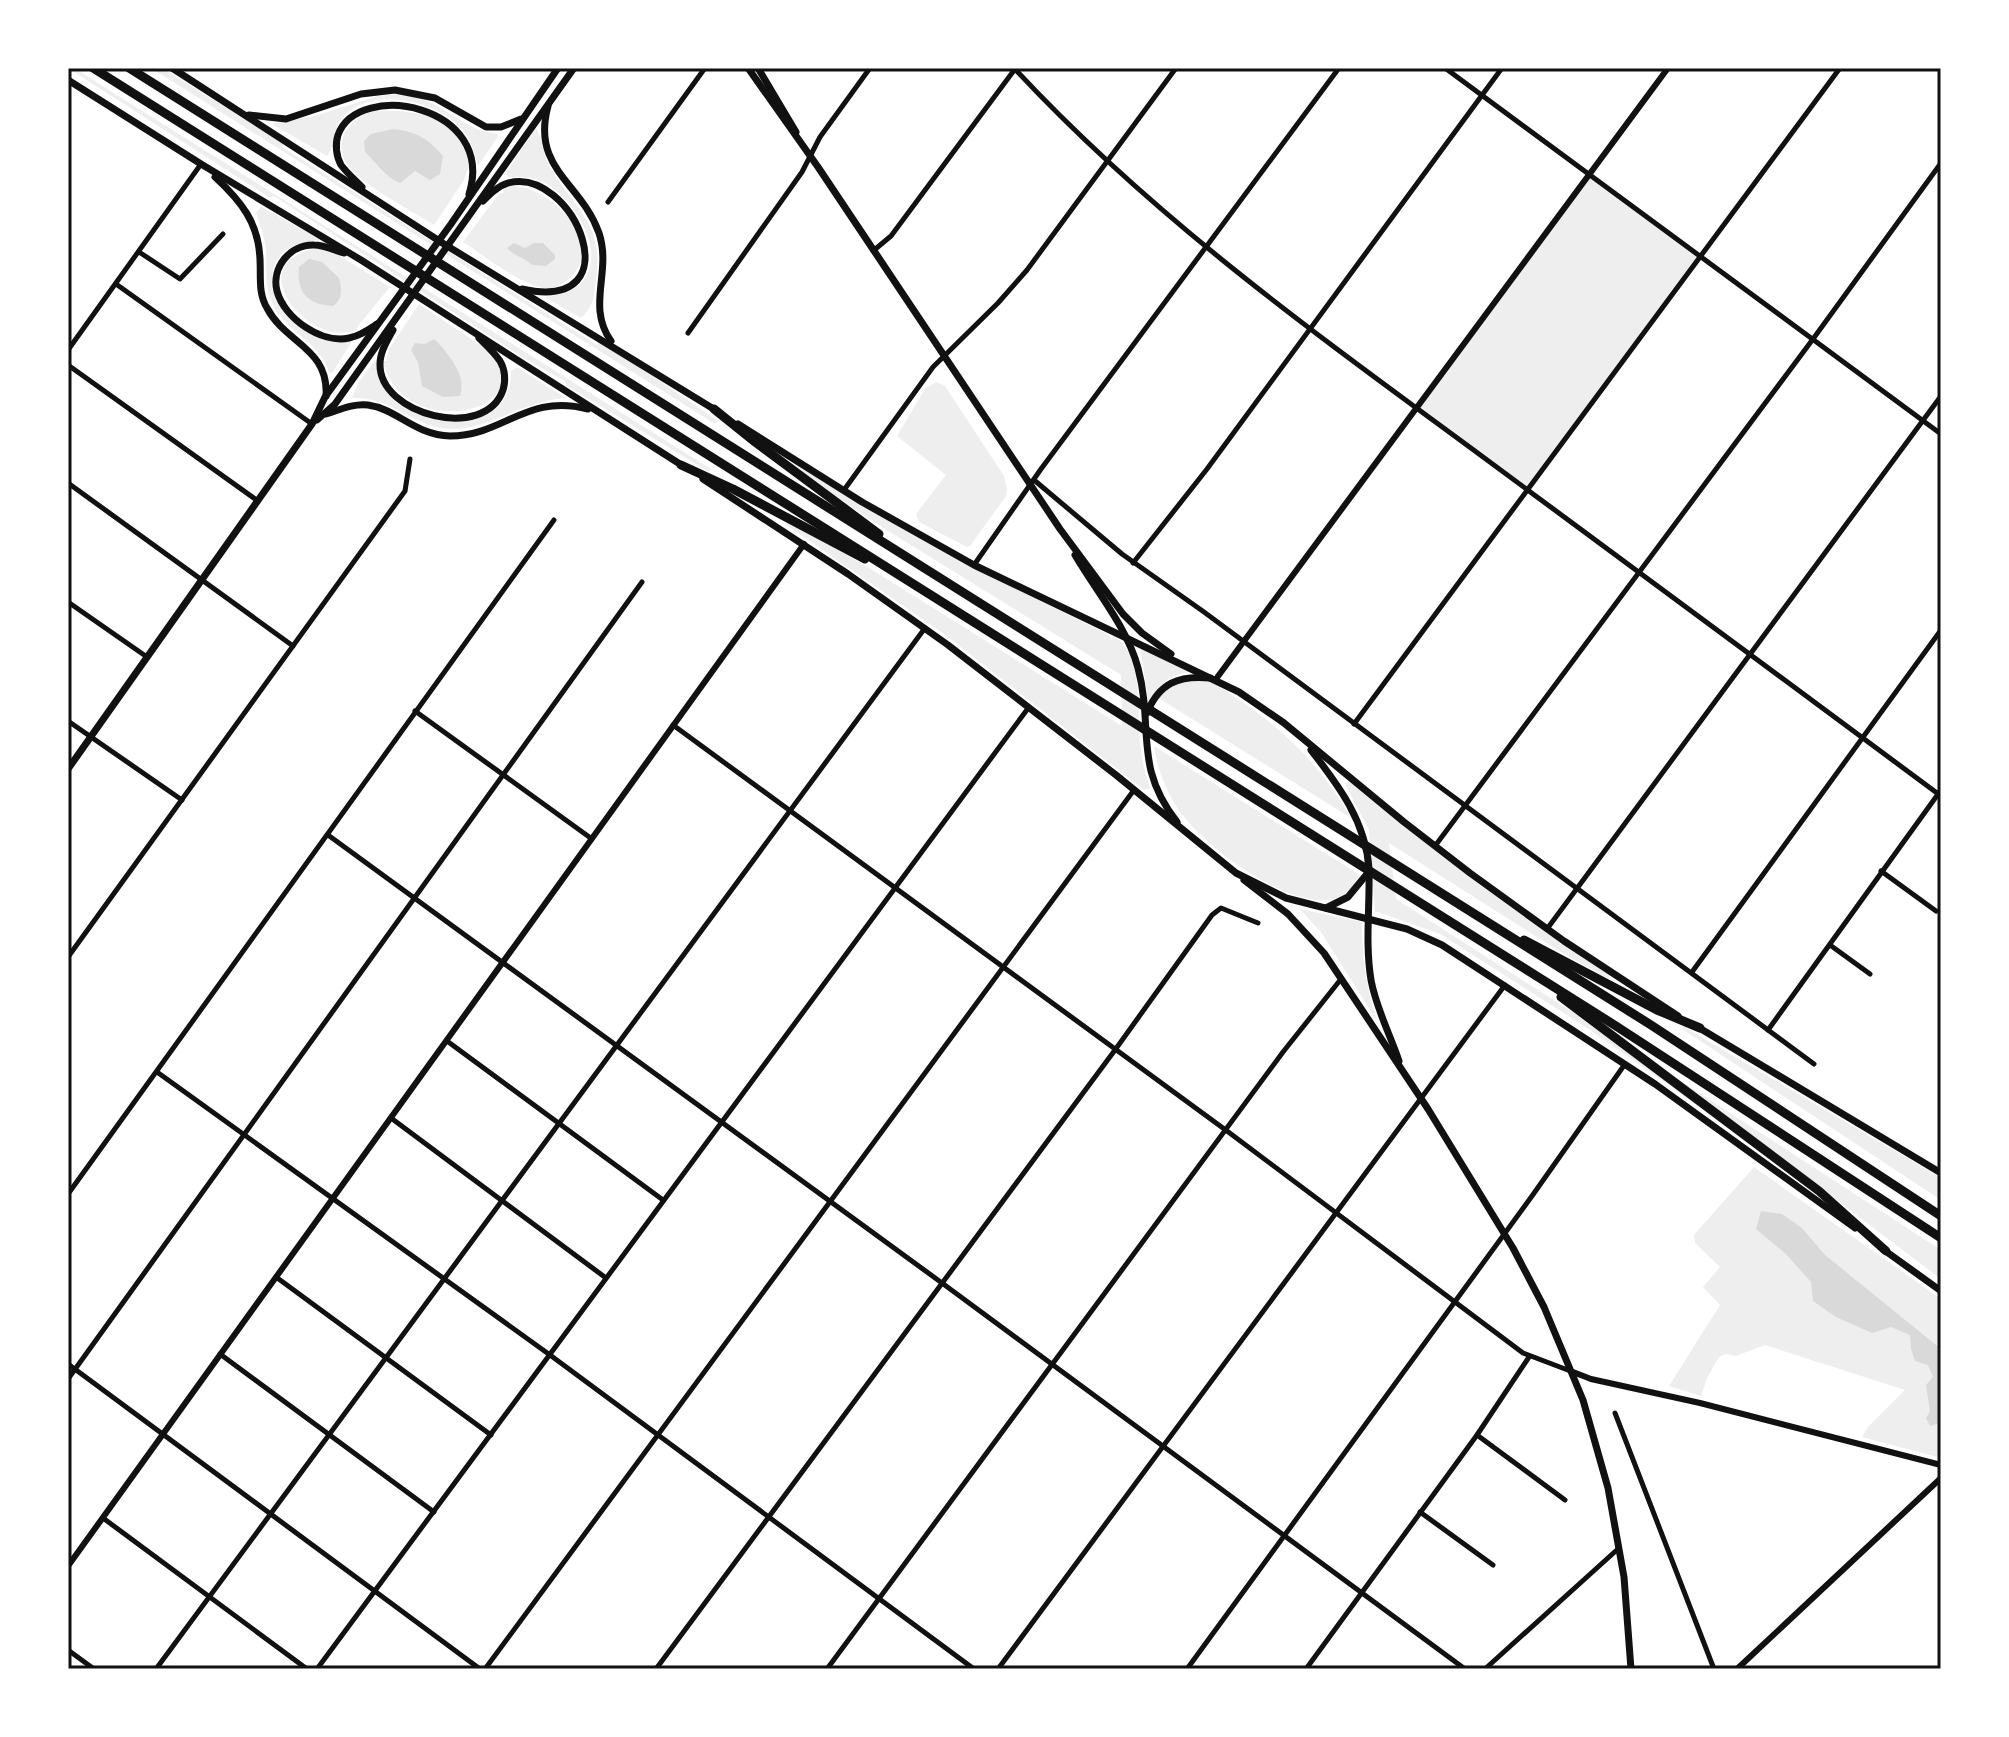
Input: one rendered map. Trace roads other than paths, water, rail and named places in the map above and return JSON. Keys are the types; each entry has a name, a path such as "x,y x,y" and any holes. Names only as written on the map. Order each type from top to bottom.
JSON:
{"highway":[{"path":"93,68 1667,1058 1941,1238"},
{"path":"129,68 1651,1025 1941,1216"},
{"path":"714,409 940,578"},
{"path":"681,465 901,576"},
{"path":"1485,921 1553,953 1657,1010 1700,1028"},
{"path":"1527,970 1819,1191 1886,1251"}],"main road":[{"path":"172,68 372,198 844,490 974,565 1190,666 1261,706 1435,846 1547,929 1700,1028 1941,1173"},
{"path":"68,769 312,424 325,397 451,224 558,68"},
{"path":"312,424 335,404 574,68"},
{"path":"748,68 1032,482 1125,638 1138,668 1146,753 1155,784 1187,834"},
{"path":"758,68 803,145"},
{"path":"68,80 469,328 804,544 925,628 1294,919 1319,946 1380,1041 1402,1067"},
{"path":"245,114 286,119 361,94 395,90 441,100 486,127 501,127 523,118"},
{"path":"550,101 544,124 544,142 553,163 590,214 598,232 604,269 599,319 615,346"},
{"path":"372,198 340,163 338,136 346,122 357,113 370,108 395,106 421,110 437,117 465,141 474,169 465,203"},
{"path":"201,164 236,196 250,216 259,243 260,286 264,303 280,326 320,363 326,379 325,397"},
{"path":"474,209 503,185 519,182 537,187 552,196 571,214 579,227 586,260 575,283 549,294 516,288"},
{"path":"361,260 325,247 314,245 299,248 288,254 280,266 277,291 282,303 297,320 330,338 356,336 382,321"},
{"path":"402,310 381,355 381,373 396,396 425,413 470,417 487,411 499,399 505,382 502,364 469,328"},
{"path":"324,414 368,405 419,429 448,436 483,431 550,405 596,411"},
{"path":"1060,529 1130,622 1190,666"},
{"path":"1145,721 1157,693 1168,683 1189,677 1216,679"},
{"path":"1299,736 1350,805 1363,836 1369,872 1368,952 1374,993 1402,1067 1504,1232 1544,1307 1573,1372 1600,1457 1620,1547 1631,1669"},
{"path":"1323,908 1348,897 1369,872"},
{"path":"1236,873 1275,894 1407,929 1429,938 1505,984 1625,1064 1941,1291"}],"street":[{"path":"608,202 705,68"},
{"path":"688,333 802,172 820,137 870,68"},
{"path":"873,251 891,236 1015,68 1107,162 1205,248 1309,329 1940,793 1768,1030"},
{"path":"844,490 933,367 1027,270 1176,68"},
{"path":"974,565 1339,68"},
{"path":"1445,68 1941,434"},
{"path":"1133,563 1502,68"},
{"path":"1216,679 1668,68"},
{"path":"1354,724 1840,68"},
{"path":"1435,846 1941,163"},
{"path":"68,350 201,164"},
{"path":"139,252 180,279 223,234"},
{"path":"116,284 312,424"},
{"path":"68,365 258,501"},
{"path":"1547,929 1941,396"},
{"path":"68,957 405,491 410,459"},
{"path":"1032,482 1133,563 1814,1064"},
{"path":"68,483 293,646"},
{"path":"68,1194 554,520"},
{"path":"68,1566 804,544"},
{"path":"68,1379 642,582"},
{"path":"68,602 147,657"},
{"path":"156,1669 925,628"},
{"path":"1692,972 1941,630"},
{"path":"317,1669 1029,707"},
{"path":"415,711 592,839"},
{"path":"68,721 182,800"},
{"path":"673,725 1227,1131 1529,1357 1591,1379 1700,1403 1941,1465"},
{"path":"68,1364 482,1669 1134,790"},
{"path":"328,835 1465,1669"},
{"path":"1881,871 1936,911"},
{"path":"656,1669 1212,915 1221,908 1258,923"},
{"path":"1830,945 1870,974"},
{"path":"827,1669 1341,979"},
{"path":"998,1669 1505,984"},
{"path":"447,1041 663,1200"},
{"path":"1187,1669 1625,1064"},
{"path":"157,1072 550,1355 974,1669"},
{"path":"391,1118 606,1278"},
{"path":"276,1277 491,1435"},
{"path":"220,1354 434,1512"},
{"path":"1306,1669 1477,1435 1529,1357"},
{"path":"1615,1413 1714,1669"},
{"path":"1477,1435 1565,1500"},
{"path":"1737,1669 1941,1478"},
{"path":"1420,1512 1493,1565"},
{"path":"103,1518 307,1669"},
{"path":"1485,1669 1620,1547"},
{"path":"68,1650 94,1669"}]}
